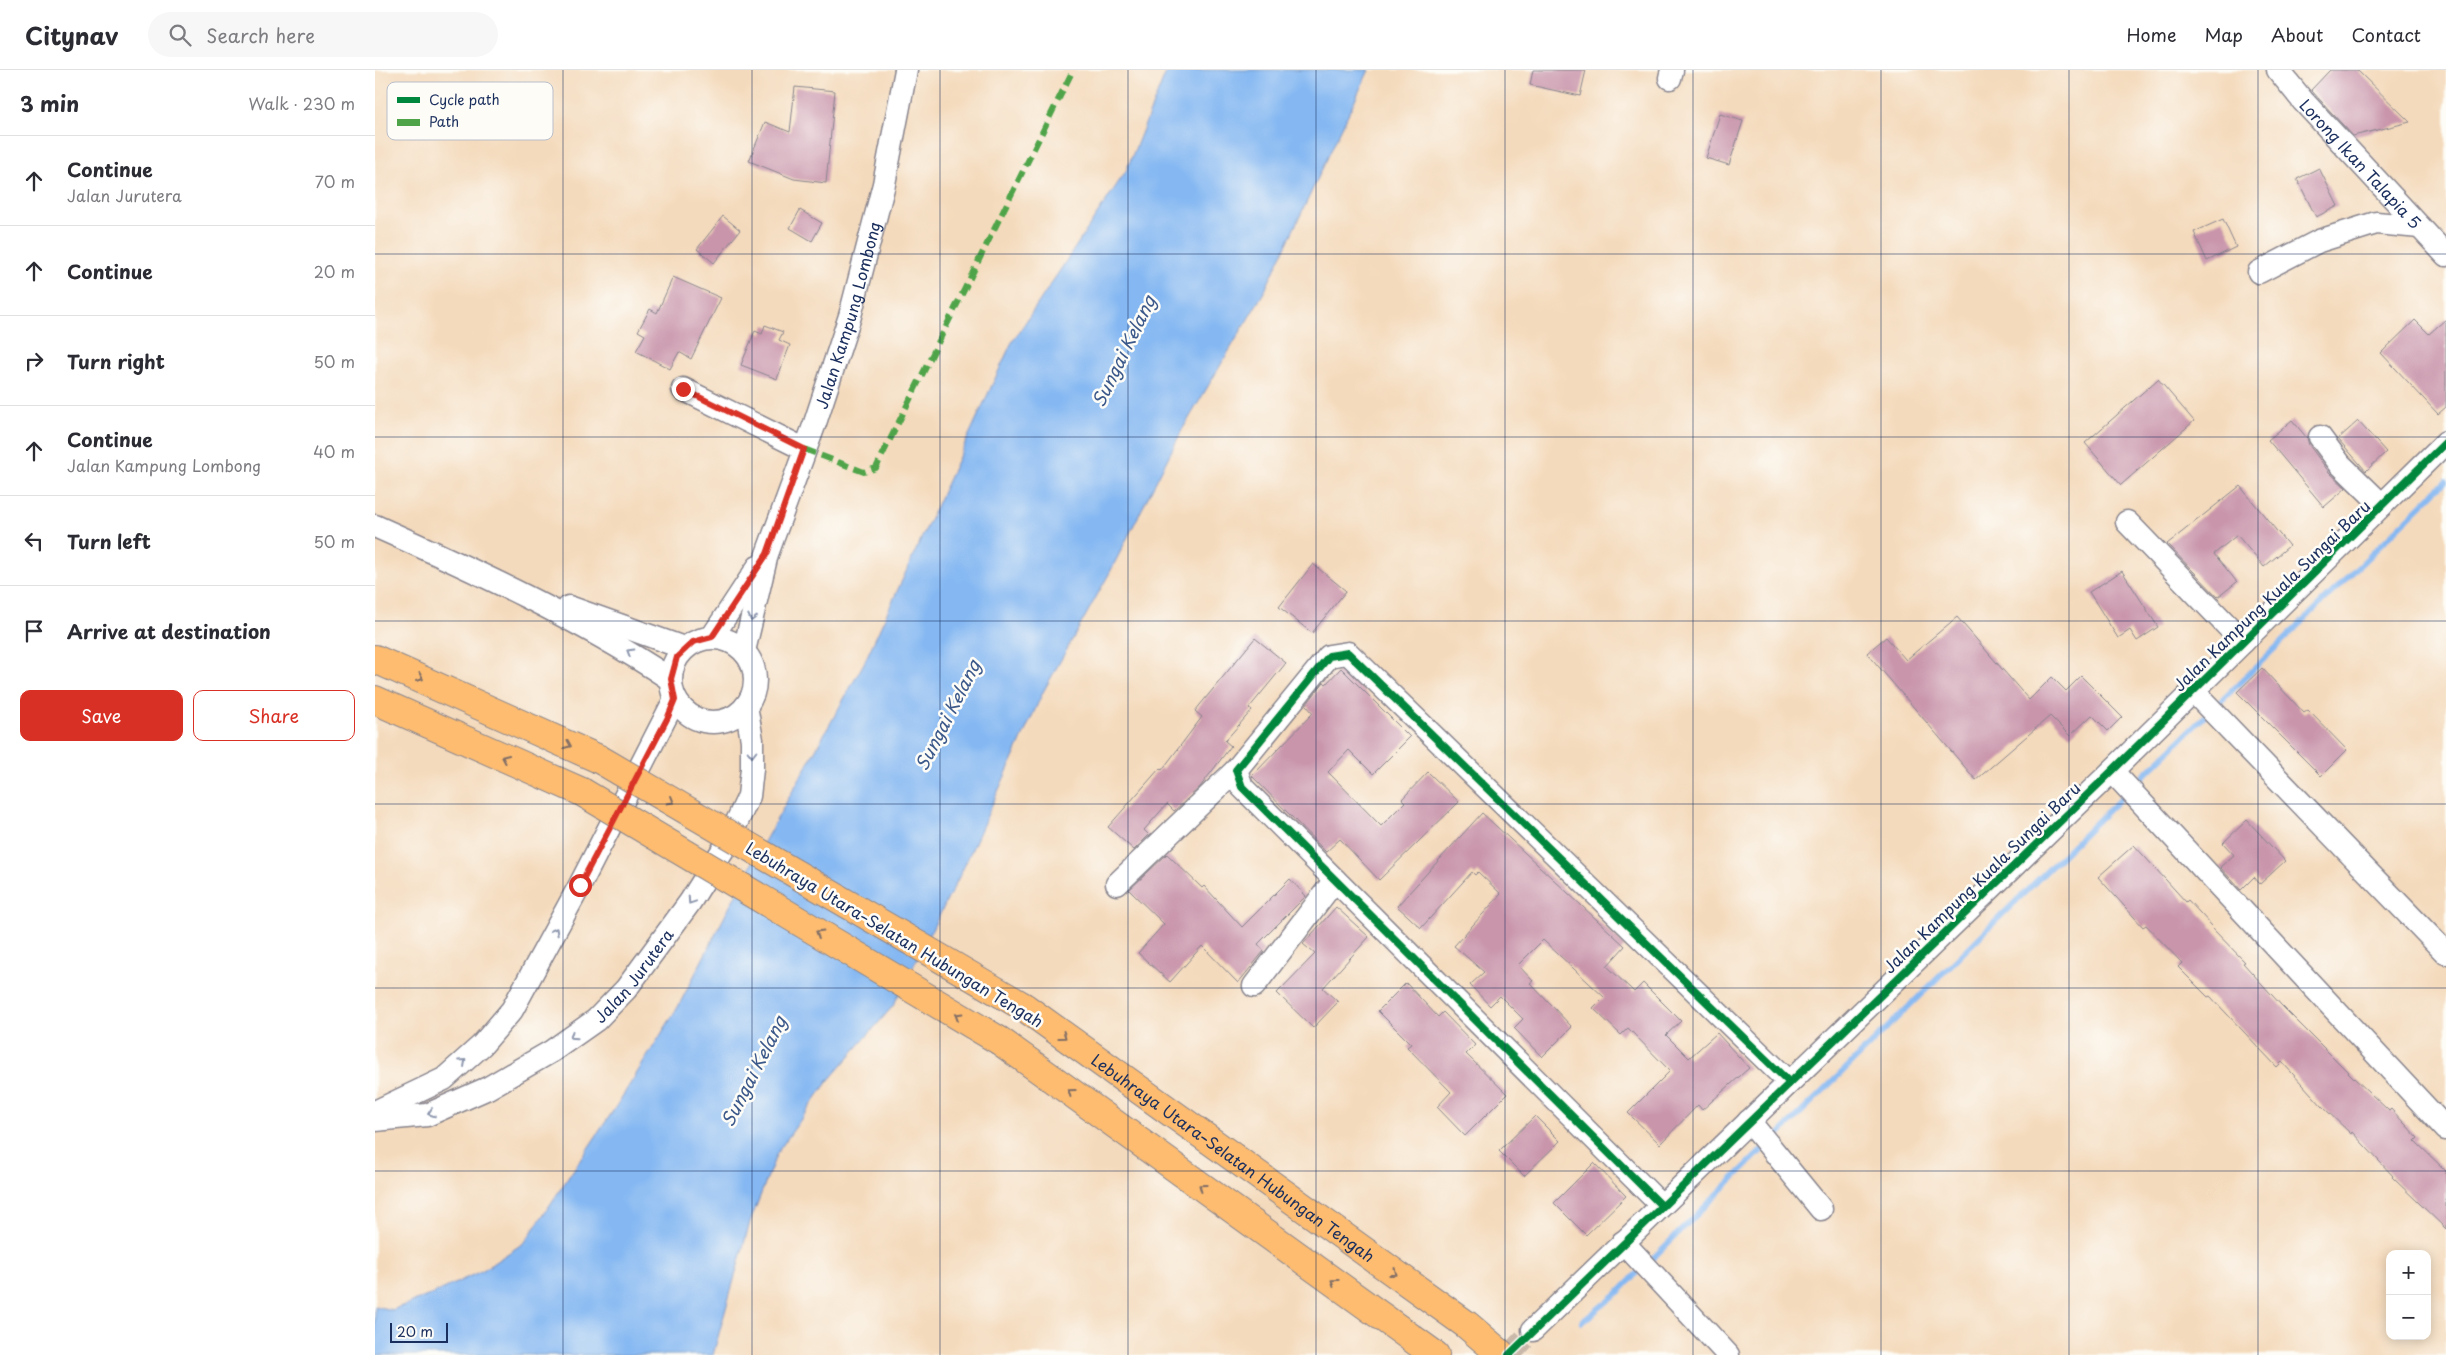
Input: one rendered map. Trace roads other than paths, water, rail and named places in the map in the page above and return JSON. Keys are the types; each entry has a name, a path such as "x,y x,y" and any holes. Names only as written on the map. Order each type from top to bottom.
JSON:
{"highway":[{"name":"Lebuhraya Utara–Selatan Hubungan Tengah","path":"375,659 599,759 1023,1007 1467,1325 1502,1355"},
{"path":"375,700 582,792 1000,1041 1435,1355"}],"street":[{"name":"Jalan Kampung Lombong","path":"767,554 850,316 884,184 906,70"},
{"name":"Lorong Ikan Talapia 5","path":"2278,70 2303,101 2446,256"},
{"path":"2259,272 2319,240 2377,224 2420,227"},
{"path":"683,389 804,449"},
{"path":"2320,438 2340,464 2382,505"},
{"name":"Jalan Kampung Kuala Sungai Baru","path":"1533,1330 1630,1250 1661,1205 1755,1128 1789,1082 2116,775 2196,695 2243,642 2446,442"},
{"path":"2127,522 2243,642"},
{"path":"375,526 493,579 629,651 673,689 684,711 695,718 709,722 723,721 736,716 746,706 752,696 755,678 751,661 735,643 712,637 693,642 684,648 672,667 673,689 584,877 512,1010 482,1045 444,1079 375,1112"},
{"path":"712,637 767,554"},
{"path":"744,651 767,554"},
{"path":"493,579 684,648"},
{"path":"1117,884 1237,770 1329,656 1348,653 1789,1082"},
{"path":"2196,695 2446,953"},
{"name":"Jalan Jurutera","path":"375,1120 427,1115 488,1088 552,1051 596,1020 626,989 658,948 727,845 749,796 752,769 752,740 746,706"},
{"path":"1237,770 1242,787 1661,1205"},
{"path":"2116,775 2446,1129"},
{"path":"1255,986 1335,880"},
{"path":"1755,1128 1821,1209"},
{"path":"1630,1250 1728,1355"}],"water":[{"name":"Sungai Kelang","path":"1167,70 1369,70 1264,292 1182,430 1109,574 1043,692 962,871 893,1006 828,1081 777,1153 750,1222 713,1355 375,1355 375,1306 392,1310 435,1293 483,1270 525,1242 617,1105 678,1007 749,869 864,663 1011,344 1126,171"}],"waterway":[{"path":"2215,707 2446,481"},
{"path":"2132,787 2208,713"},
{"path":"1772,1141 2126,793"},
{"path":"1649,1262 1765,1147"},
{"path":"1582,1322 1620,1291 1642,1268"}],"tunnel":[{"path":"1509,1355 1533,1330"}]}
